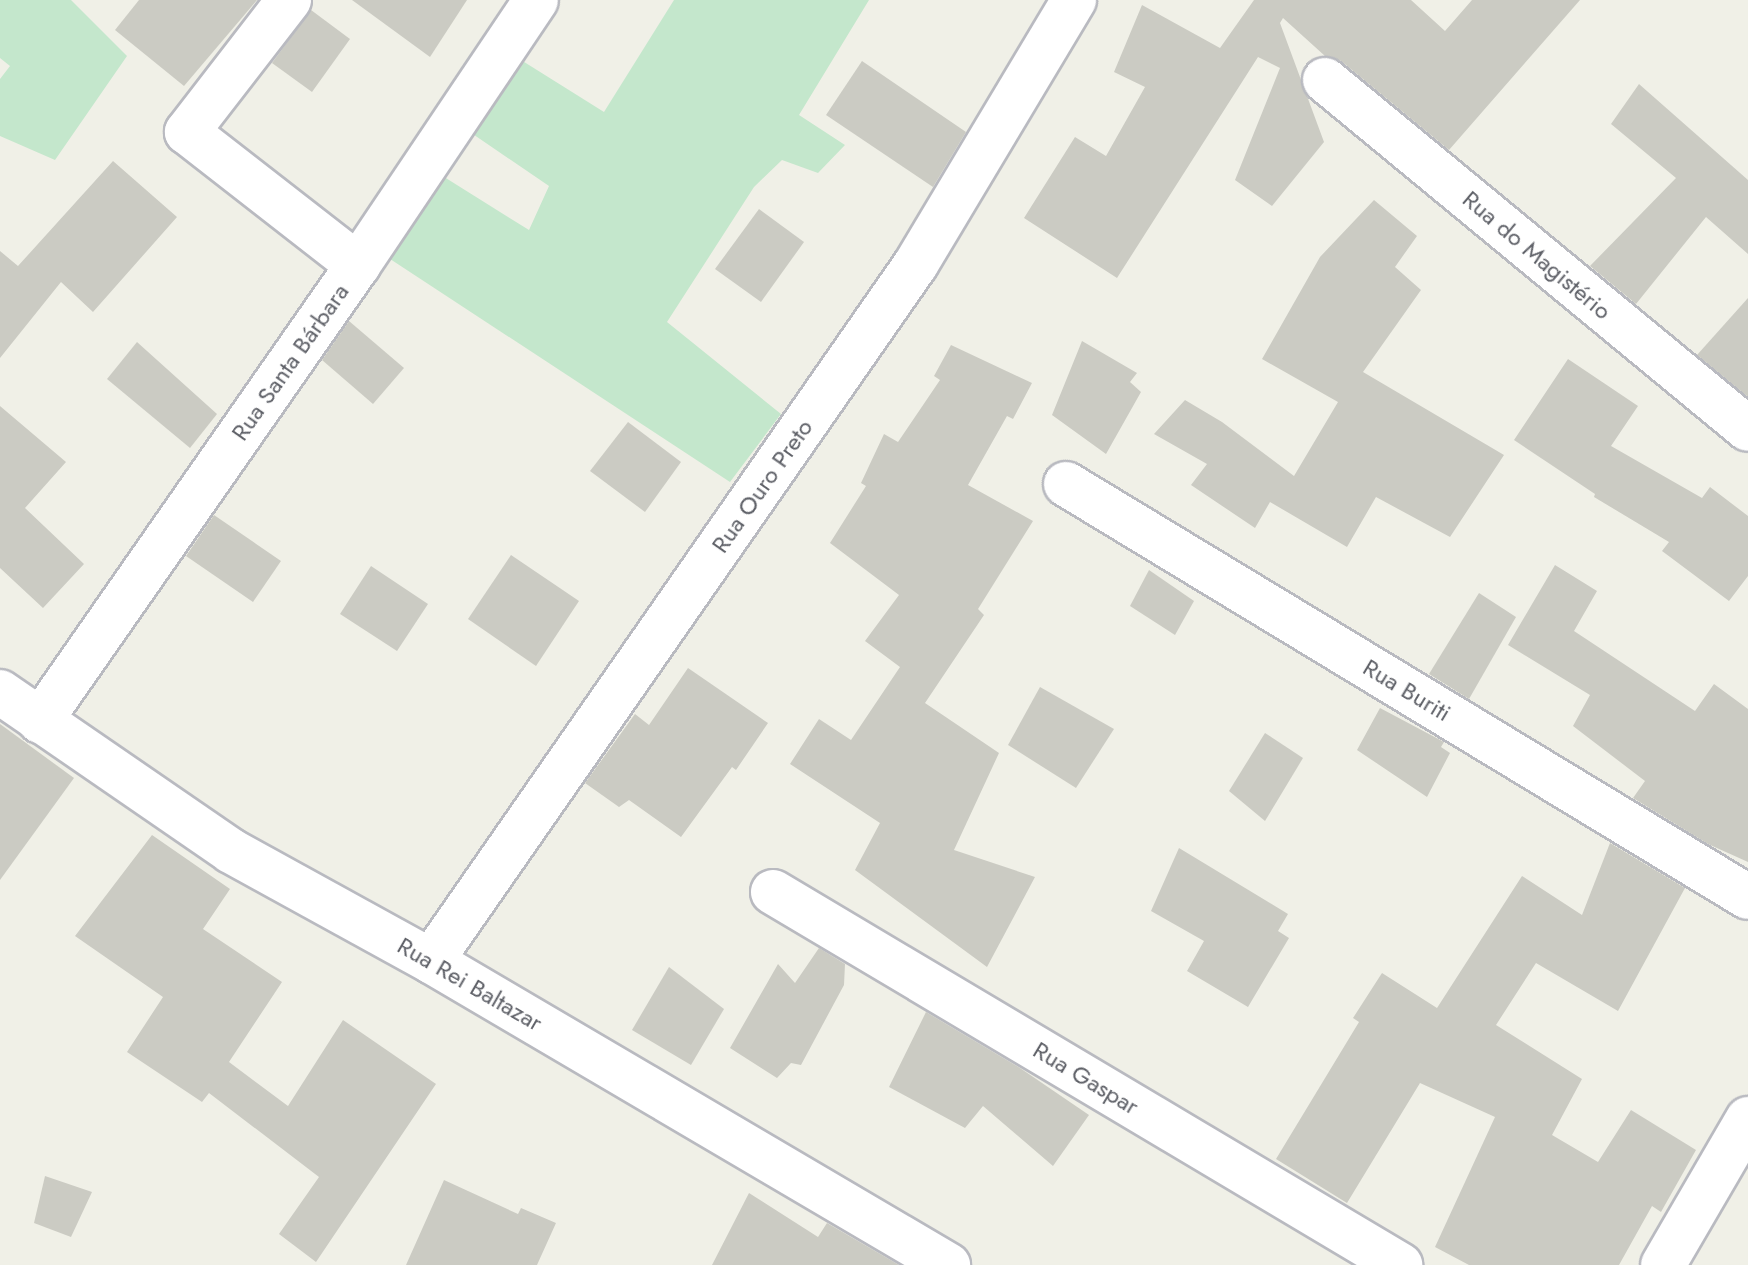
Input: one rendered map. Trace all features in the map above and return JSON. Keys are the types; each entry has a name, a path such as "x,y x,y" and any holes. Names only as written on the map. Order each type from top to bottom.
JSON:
{"street":[{"path":"289,0 187,132 358,265"},
{"name":"Rua Santa Bárbara","path":"40,721 358,265 536,0"},
{"name":"Rua Ouro Preto","path":"431,961 916,264 1074,0"},
{"name":"Rua do Magistério","path":"1325,80 1748,429"},
{"name":"Rua Buriti","path":"1066,484 1748,897"},
{"name":"Rua Rei Baltazar","path":"0,692 231,851 431,961 948,1265"},
{"name":"Rua Gaspar","path":"773,892 1400,1265"},
{"path":"1663,1265 1748,1119"}],"green space":[{"path":"0,0 71,0 127,56 55,160 0,136 0,79 10,66 0,58"},
{"path":"674,0 869,0 799,115 845,145 818,173 782,160 754,187 667,322 781,414 730,482 384,255 441,175 529,230 549,186 464,128 513,55 604,112"}],"building":[{"path":"139,0 257,0 184,86 115,30"},
{"path":"352,0 467,0 430,57"},
{"path":"1254,0 1411,0 1445,31 1472,0 1580,0 1449,150 1341,61 1325,56 1283,18 1280,23 1324,142 1272,206 1235,180 1280,68 1258,57 1117,278 1024,218 1075,137 1106,156 1145,87 1114,72 1142,5 1220,48"},
{"path":"311,10 350,39 312,92 272,63"},
{"path":"862,61 966,132 933,187 826,115"},
{"path":"1639,84 1748,180 1748,254 1706,217 1636,304 1590,266 1676,178 1611,124"},
{"path":"113,161 177,217 93,312 61,282 0,358 0,251 18,266"},
{"path":"1374,200 1417,236 1395,267 1421,290 1363,372 1504,455 1450,537 1376,497 1347,547 1270,502 1255,528 1191,485 1207,464 1154,434 1185,400 1222,422 1294,476 1338,402 1262,359 1320,257"},
{"path":"759,209 804,242 761,302 715,269"},
{"path":"1748,298 1748,397 1697,355"},
{"path":"349,321 404,368 373,404 322,360"},
{"path":"1082,341 1137,373 1130,382 1141,392 1106,454 1052,415"},
{"path":"137,342 217,414 190,448 107,379"},
{"path":"951,345 1032,383 1013,419 1007,416 968,485 1033,521 978,609 984,615 925,703 999,753 954,850 1035,877 987,967 855,870 880,823 790,764 819,719 851,740 900,667 865,641 899,595 830,543 866,486 861,483 884,434 898,442 940,380 934,376"},
{"path":"1568,359 1638,406 1611,446 1702,498 1710,487 1748,516 1748,576 1729,601 1662,551 1669,542 1594,497 1595,494 1514,440"},
{"path":"0,406 66,462 25,508 84,564 43,608 0,568"},
{"path":"628,422 681,462 645,512 590,471"},
{"path":"214,515 281,561 253,602 186,556"},
{"path":"511,555 579,601 536,666 468,619"},
{"path":"1555,565 1597,591 1574,631 1695,711 1714,684 1748,709 1748,862 1708,844 1633,798 1645,781 1573,726 1590,695 1508,645"},
{"path":"371,566 428,604 397,651 340,614"},
{"path":"1149,570 1194,601 1175,635 1130,606"},
{"path":"1479,593 1516,617 1469,699 1429,674"},
{"path":"688,668 768,723 736,770 732,767 681,837 629,800 619,807 585,783 635,714 649,725"},
{"path":"1040,687 1114,729 1076,788 1008,745"},
{"path":"1380,708 1444,742 1441,747 1450,753 1427,797 1357,750"},
{"path":"0,724 74,778 0,880"},
{"path":"1265,733 1303,758 1265,821 1229,791"},
{"path":"152,835 230,889 203,929 282,982 229,1062 288,1106 343,1020 436,1084 316,1262 279,1234 319,1177 209,1093 202,1102 127,1052 163,997 75,936"},
{"path":"1610,843 1685,888 1618,1011 1536,963 1496,1025 1582,1079 1552,1135 1598,1162 1631,1110 1696,1150 1661,1212 1652,1206 1619,1265 1469,1265 1435,1247 1495,1117 1420,1083 1347,1203 1276,1159 1359,1022 1353,1018 1382,973 1437,1008 1522,876 1582,915"},
{"path":"1179,848 1288,914 1278,931 1289,938 1248,1007 1187,971 1204,941 1151,911"},
{"path":"819,948 845,964 844,985 801,1065 791,1063 777,1078 730,1048 778,964 795,983"},
{"path":"669,967 724,1009 691,1065 632,1030"},
{"path":"926,1012 1020,1068 1089,1115 1053,1166 983,1106 965,1128 889,1087"},
{"path":"45,1176 92,1192 71,1237 34,1223"},
{"path":"444,1180 518,1214 521,1208 556,1223 537,1265 406,1265"},
{"path":"749,1193 818,1237 827,1223 899,1265 712,1265"}]}
